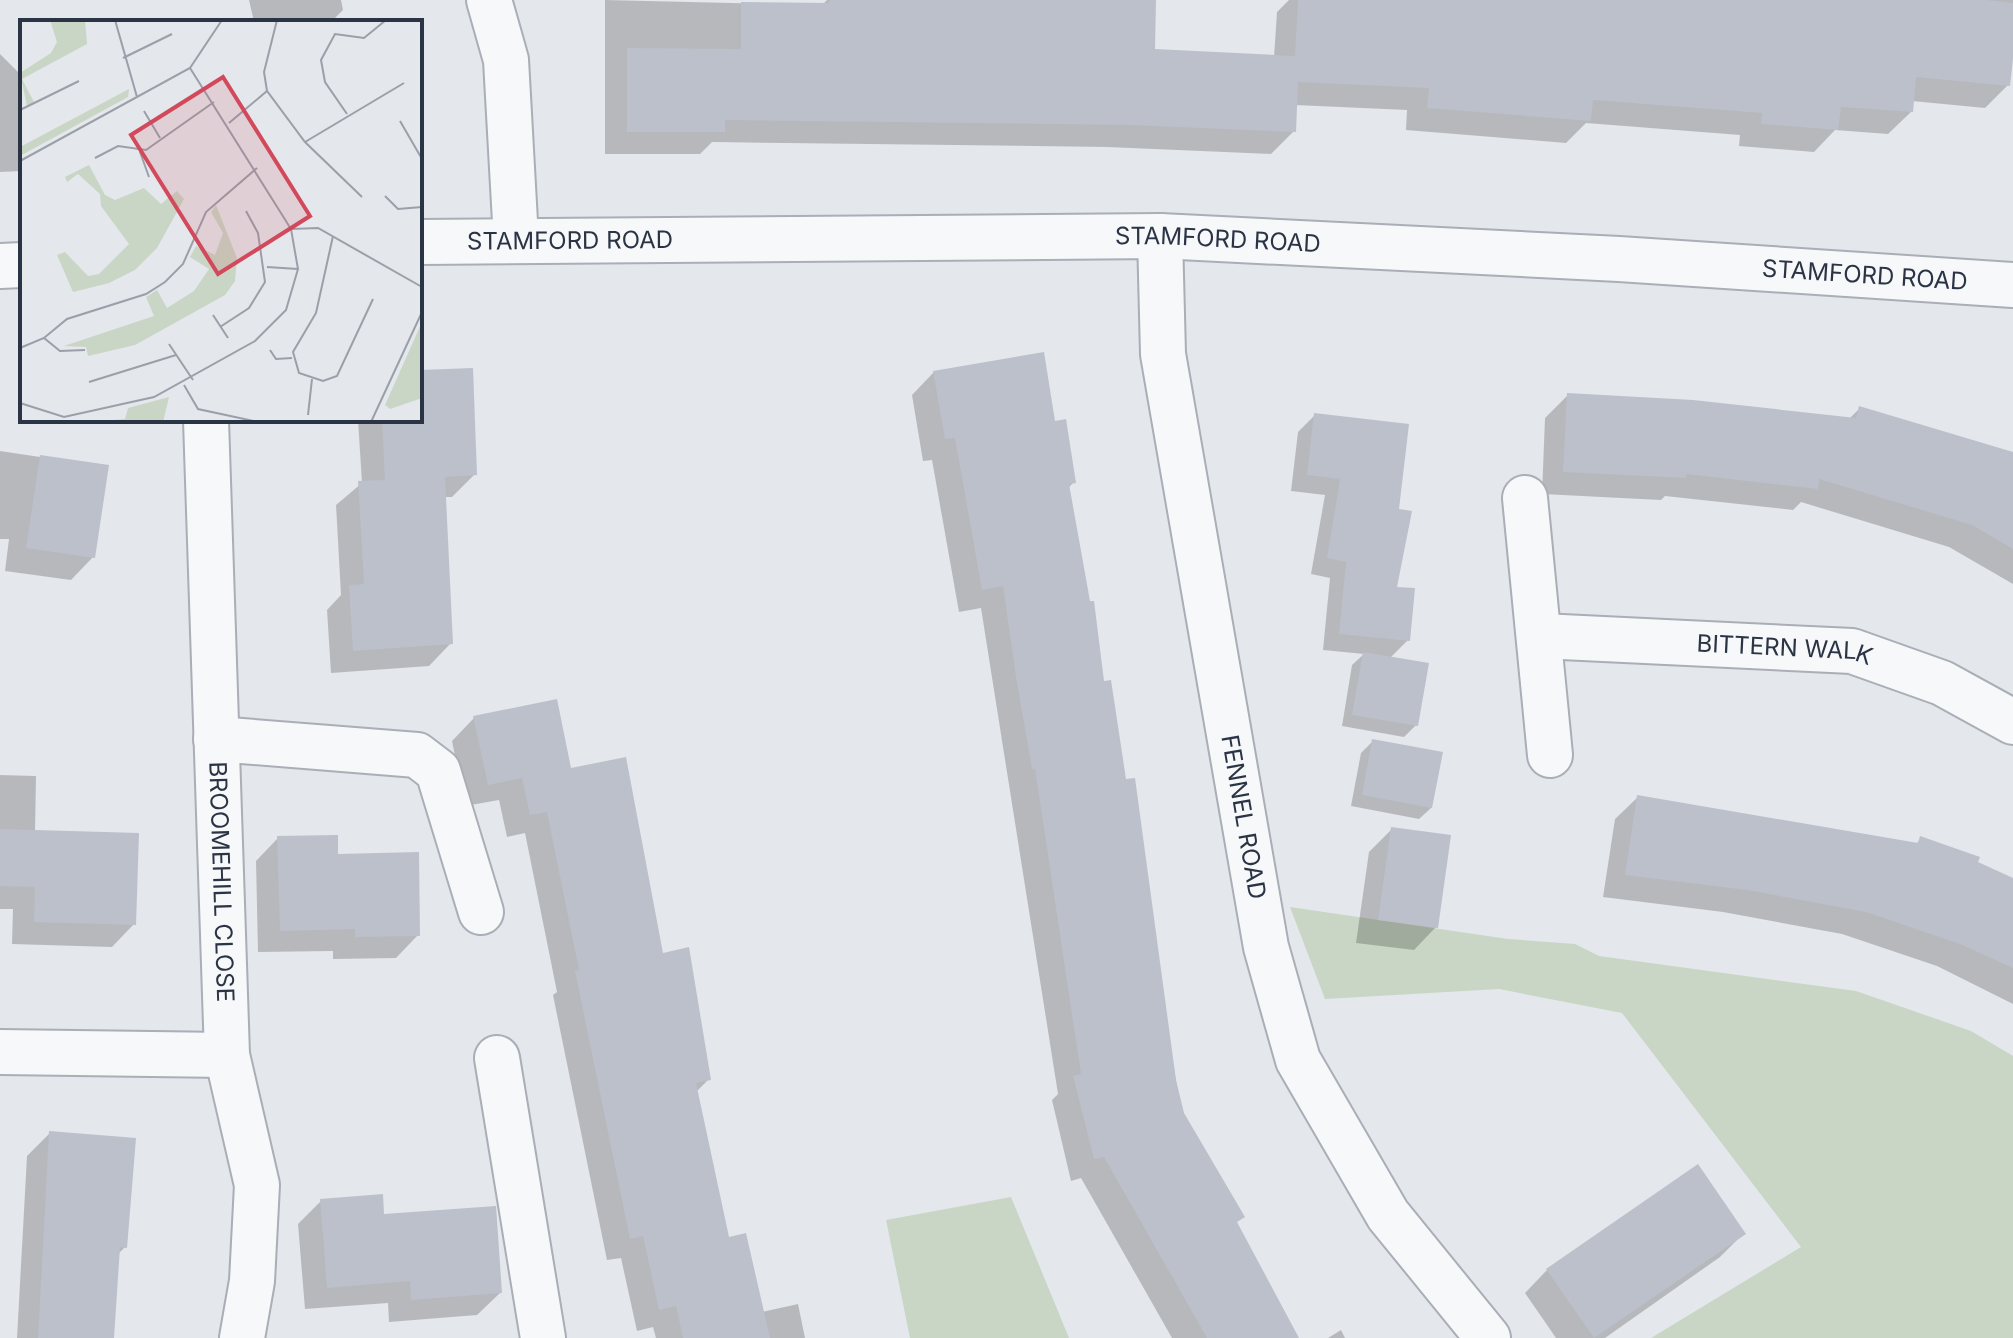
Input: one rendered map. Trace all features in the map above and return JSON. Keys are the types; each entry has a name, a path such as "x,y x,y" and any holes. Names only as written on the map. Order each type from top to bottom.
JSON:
{"street":[{"path":"489,0 506,60 516,240"},
{"name":"STAMFORD ROAD","path":"422,242 1160,236 1619,259 2013,285"},
{"name":"FENNEL ROAD","path":"1160,236 1163,354 1266,947 1298,1060 1388,1215 1488,1338"},
{"path":"0,266 20,265"},
{"name":"BROOMEHILL CLOSE","path":"206,422 227,1055 257,1185 252,1281 242,1338"},
{"path":"1525,498 1541,636 1550,755"},
{"name":"BITTERN WALK","path":"1541,636 1852,651 1942,683 2013,722"},
{"path":"216,739 417,755 438,771 481,912"},
{"path":"0,1052 227,1055"},
{"path":"497,1058 543,1338"}],"green space":[{"path":"1290,907 1508,939 1575,944 1599,956 1856,991 1971,1031 2013,1056 2013,1338 1651,1338 1801,1247 1622,1013 1499,989 1325,999"},
{"path":"1011,1197 1069,1338 910,1338 886,1220"}],"building":[{"path":"829,0 1156,0 1155,49 1295,56 1298,0 1987,0 2013,3 2013,58 2010,86 1916,77 1913,112 1841,107 1838,130 1761,124 1762,113 1593,100 1591,121 1427,108 1429,88 1298,82 1296,132 1131,125 725,120 725,132 627,132 627,48 741,49 741,2 829,3"},
{"path":"1044,352 1055,421 1066,419 1076,483 1069,484 1090,601 1094,601 1104,681 1111,680 1126,779 1135,778 1176,1080 1184,1113 1245,1217 1237,1222 1299,1338 1207,1338 1104,1157 1094,1159 1073,1076 1081,1074 1035,769 1032,769 1003,586 982,590 955,438 945,439 933,371"},
{"path":"473,368 477,475 445,477 453,644 353,651 349,585 364,584 358,481 385,480 382,422 422,422 422,370"},
{"path":"1567,393 1693,400 1856,418 1859,406 2013,452 2013,549 1972,525 1819,479 1818,489 1686,474 1686,478 1563,472"},
{"path":"1314,413 1409,424 1399,509 1412,511 1397,587 1415,588 1410,641 1339,634 1346,562 1327,558 1340,479 1307,475"},
{"path":"40,455 109,465 95,558 26,548"},
{"path":"1363,652 1429,663 1418,726 1352,715"},
{"path":"557,699 571,768 626,757 663,953 689,947 711,1080 696,1083 729,1237 746,1233 770,1338 683,1338 676,1306 659,1310 643,1236 630,1239 575,971 579,970 547,812 530,815 522,778 488,785 473,716"},
{"path":"1372,739 1443,752 1432,808 1362,795"},
{"path":"1637,795 1918,843 1920,836 1980,857 1978,862 2013,878 2013,968 1960,944 1866,912 1747,890 1625,875"},
{"path":"1391,827 1451,835 1438,928 1378,920"},
{"path":"0,829 139,833 136,925 34,922 35,887 0,886"},
{"path":"338,835 338,854 419,852 420,936 355,937 355,929 280,931 277,836"},
{"path":"49,1131 136,1138 127,1248 120,1247 114,1338 38,1338"},
{"path":"1698,1164 1746,1234 1594,1338 1546,1269"},
{"path":"383,1194 384,1214 496,1206 502,1293 411,1300 410,1281 327,1288 320,1199"}]}
